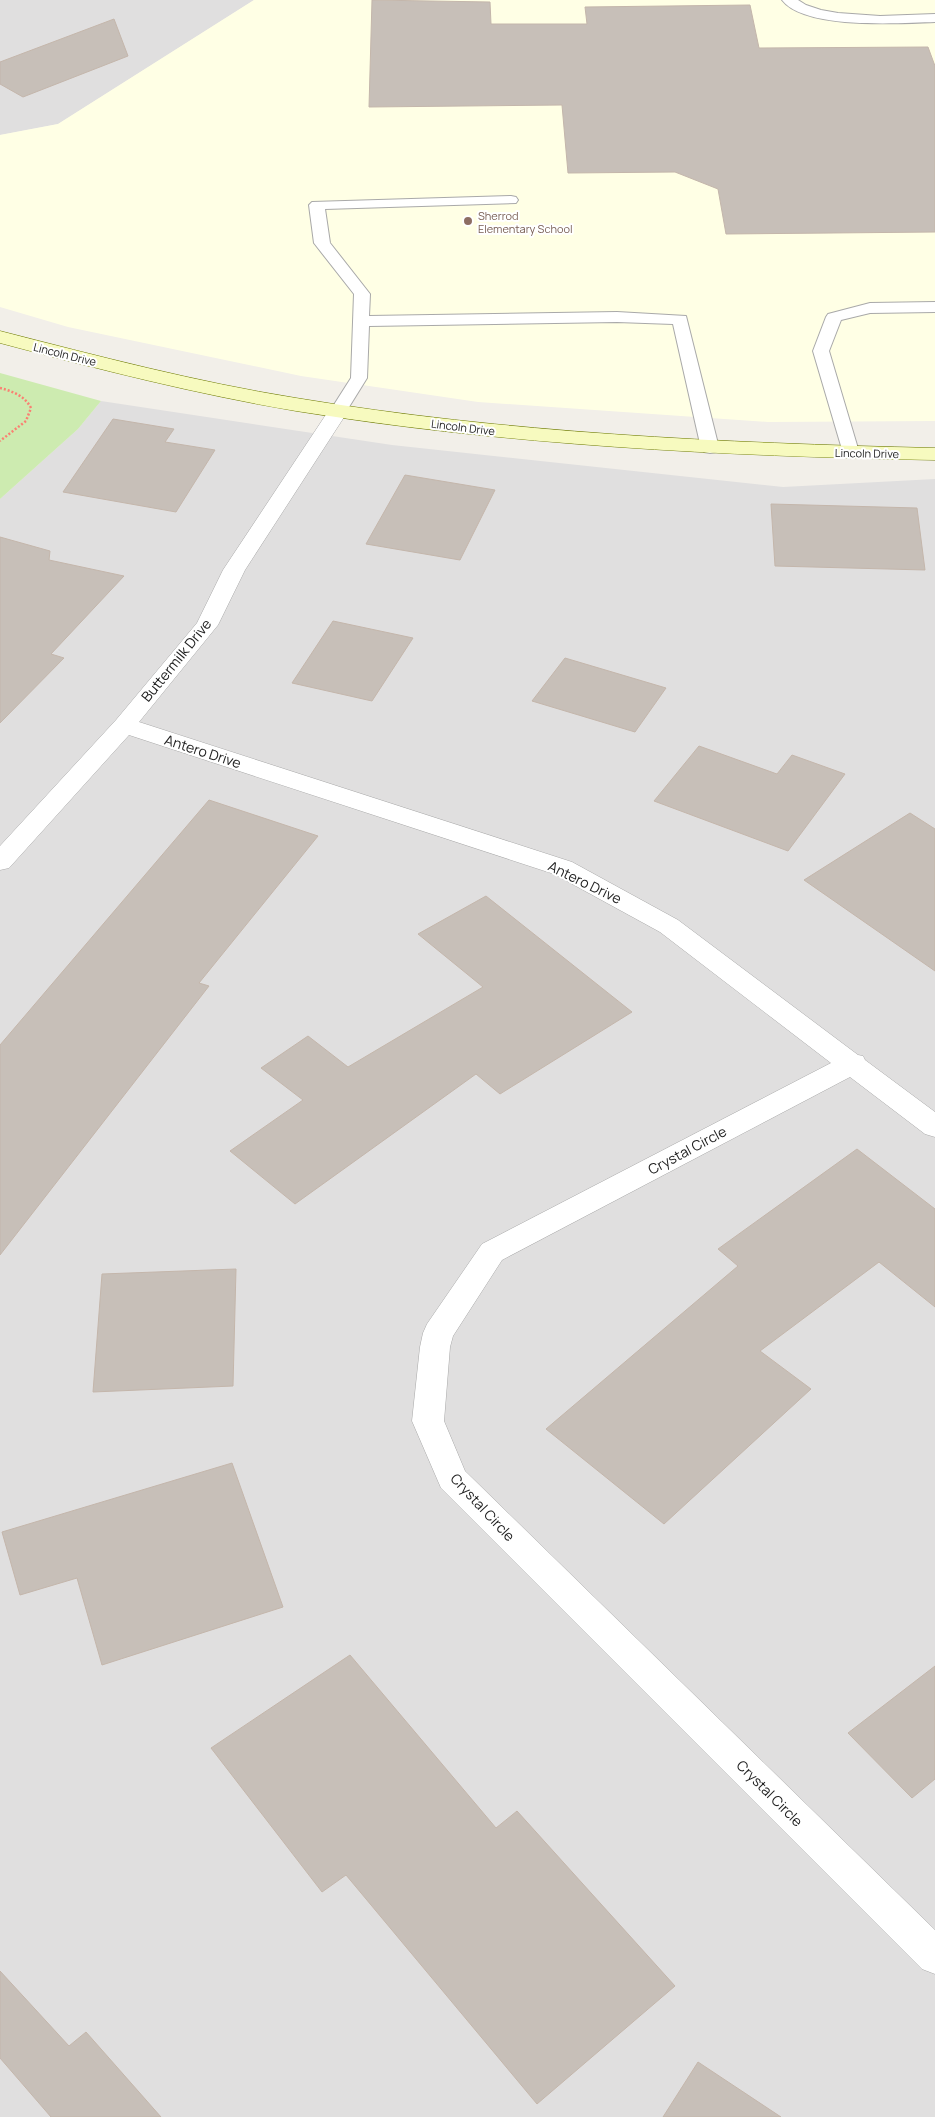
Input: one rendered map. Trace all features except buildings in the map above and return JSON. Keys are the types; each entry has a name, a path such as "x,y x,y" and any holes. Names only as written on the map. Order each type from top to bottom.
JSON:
{"street":[{"name":"Lincoln Drive","path":"0,337 78,358 210,388 338,411 592,440 710,448 935,454"},
{"name":"Buttermilk Drive","path":"0,862 124,725 207,625 234,570 338,411"},
{"name":"Antero Drive","path":"124,725 563,868 669,926 935,1127"},
{"name":"Crystal Circle","path":"852,1063 492,1252 438,1333 428,1421 452,1479 935,1956"}],"lane":[{"path":"789,0 794,5 820,14 873,20 935,18"},
{"path":"338,411 359,378 362,294 322,243 317,205 511,200"},
{"path":"850,452 821,351 834,317 870,308 935,307"},
{"path":"361,321 617,317 680,319 710,448"}],"path":[{"path":"0,388 18,393 25,398 30,404 30,412 26,420 0,441"}],"shaded area":[{"path":"0,0 254,0 58,124 0,135"},
{"name":"Sherrod Elementary School","path":"254,0 935,0 935,421 768,422 478,402 301,376 68,327 0,307 0,135 58,124"},
{"path":"101,401 392,445 783,487 935,479 935,2117 0,2117 0,499 78,429"}],"green space":[{"path":"0,373 101,401 78,429 0,499"}],"place":[{"name":"Sherrod Elementary School","path":"468,221"}]}
